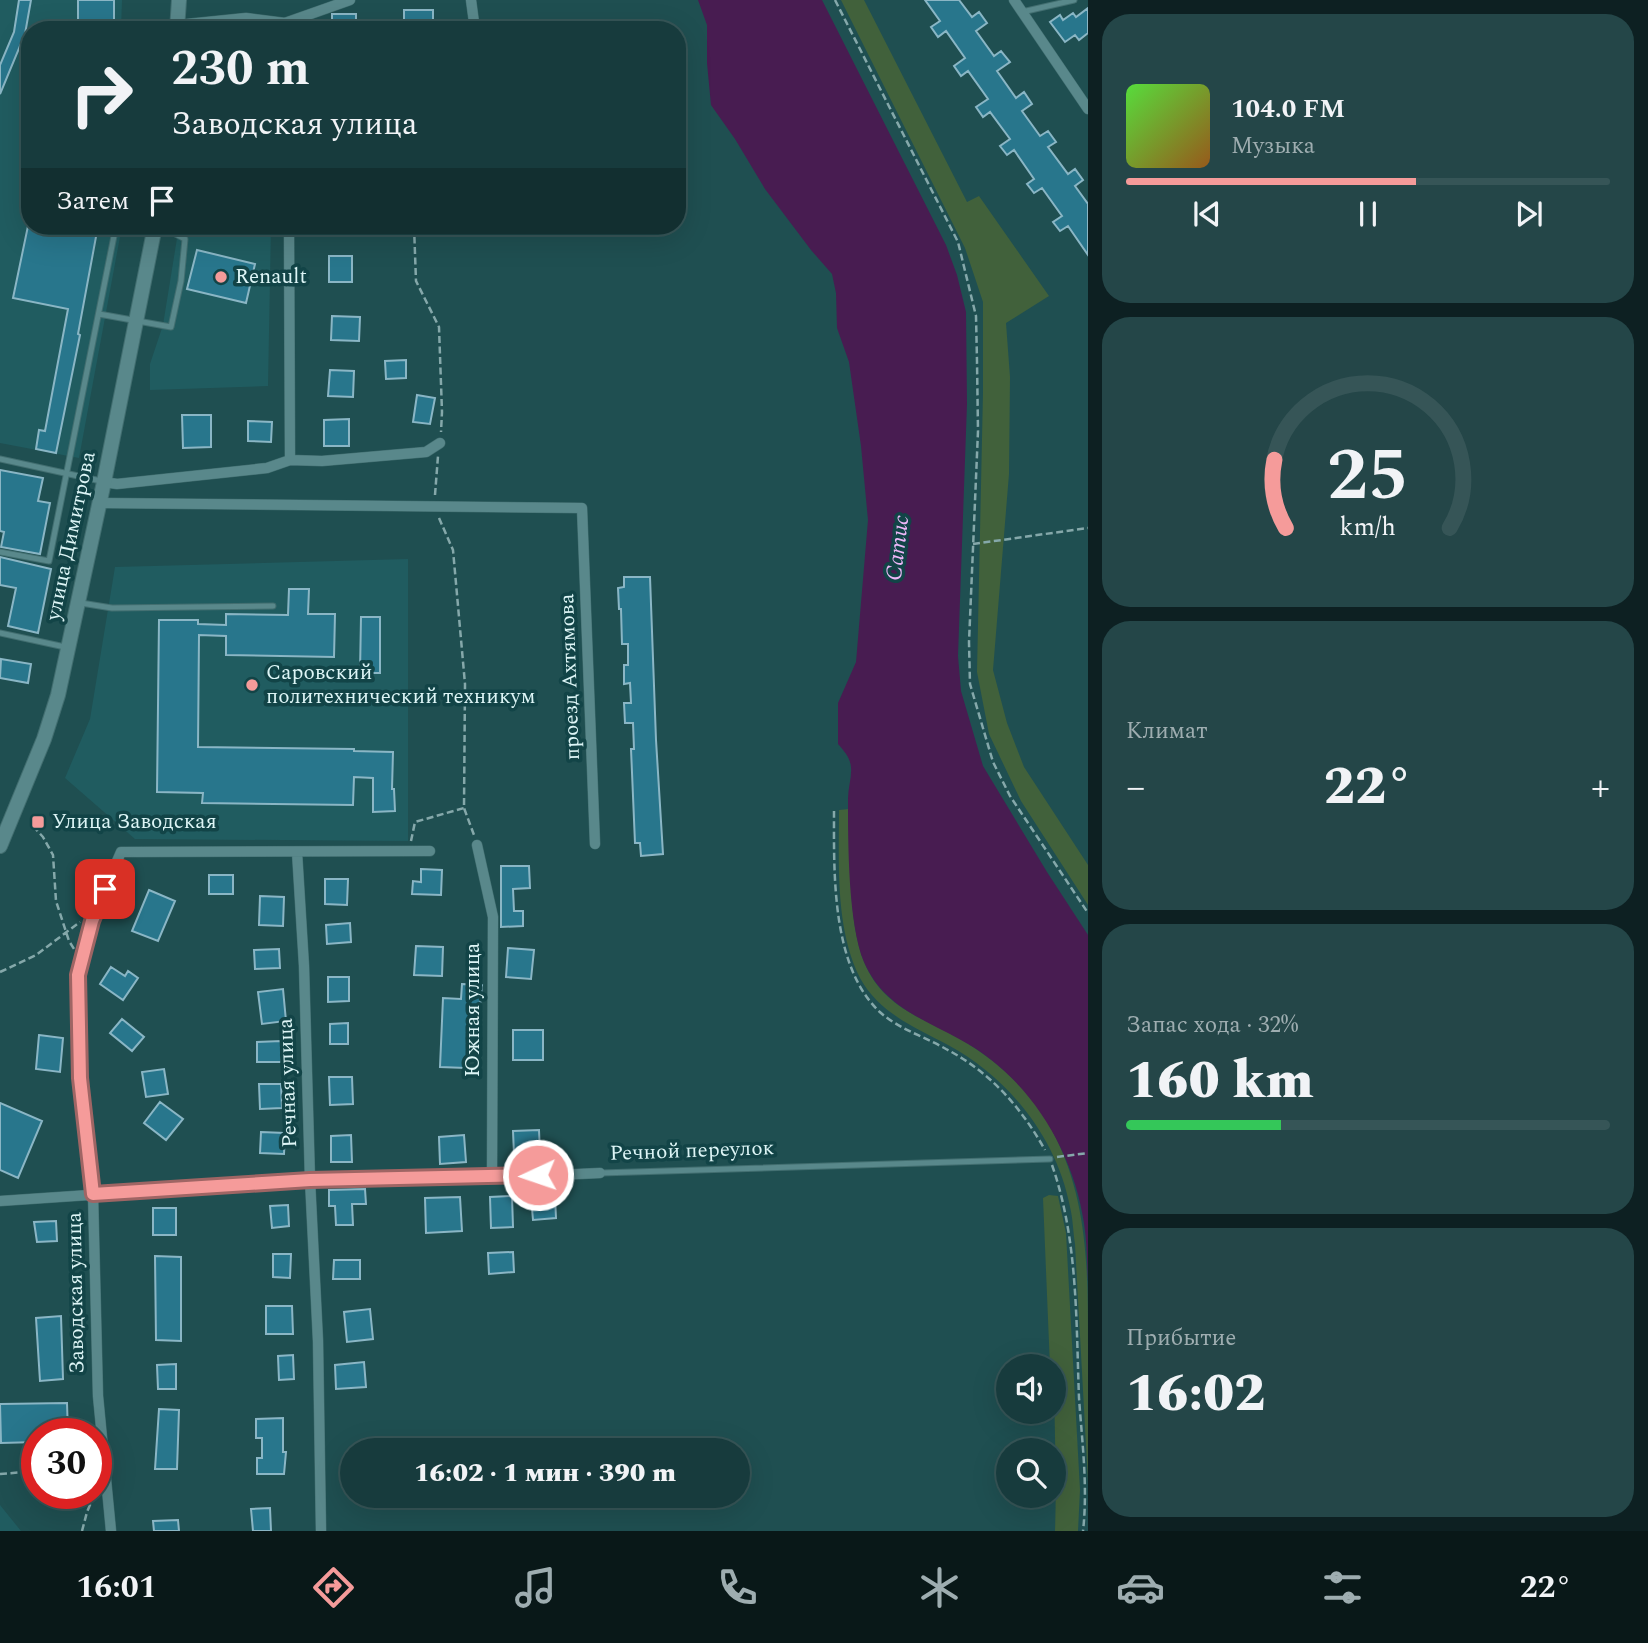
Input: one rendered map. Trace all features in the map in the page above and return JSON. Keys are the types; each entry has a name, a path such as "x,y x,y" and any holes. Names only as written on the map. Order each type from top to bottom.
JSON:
{"street":[{"path":"178,21 179,0"},
{"path":"298,21 350,0"},
{"path":"471,0 474,21"},
{"path":"1014,0 1088,109"},
{"path":"225,21 246,18 261,21"},
{"name":"улица Димитрова","path":"0,846 52,717 79,603 155,235"},
{"path":"289,235 290,460"},
{"path":"104,482 117,484 191,478 267,468 290,460 322,461 426,452 440,443"},
{"path":"100,503 434,507"},
{"name":"проезд Ахтямова","path":"434,507 582,508 595,844"},
{"name":"Южная улица","path":"477,845 493,917 492,1178"},
{"path":"297,852 430,850"},
{"name":"Заводская улица","path":"111,1531 98,1396 93,1194 80,1078 78,975 81,962 97,908 121,852 297,852"},
{"name":"Речная улица","path":"297,852 304,966 318,1341 321,1531"},
{"name":"Речной переулок","path":"0,1201 310,1180 600,1174"}],"lane":[{"path":"1022,12 1074,0"},
{"path":"0,552 49,561 114,235"},
{"path":"99,314 172,327 181,281 185,239 176,235"},
{"path":"0,459 104,482"},
{"path":"79,603 112,608 273,606"},
{"path":"0,633 69,648"},
{"name":"Речной переулок","path":"600,1174 1050,1158"}],"path":[{"path":"835,0 958,242 976,316 978,431 969,642 970,684 980,726 993,762 1010,796 1088,913"},
{"path":"414,235 416,281 439,327 442,412 434,507 453,550 465,684 464,808 477,845"},
{"path":"973,544 1088,528"},
{"path":"409,851 415,822 464,808"},
{"path":"33,826 53,855 56,901 69,941 81,962"},
{"path":"0,972 36,955 67,934 97,908"},
{"path":"1064,1156 1088,1153"},
{"path":"0,1474 21,1472"},
{"path":"82,1531 87,1509"}],"shaded area":[{"path":"0,0 122,0 121,21 21,21 21,235 120,235 79,458 0,443"},
{"path":"178,235 271,235 268,386 150,390 150,364 163,325"},
{"name":"Саровский политехнический техникум","path":"408,559 408,841 135,839 65,778 90,719 115,567"},
{"path":"0,1505 21,1531 0,1531"}],"green space":[{"path":"841,0 864,0 967,202 979,196 1049,296 1006,323 1010,377 1009,474 993,670 1007,723 1024,767 1088,865 1088,905 1021,801 989,734 977,672 983,302 965,248"},
{"path":"849,809 855,927 864,962 872,978 894,1002 965,1042 1004,1070 1036,1105 1065,1158 1079,1209 1086,1262 1088,1482 1075,1244 1064,1182 1042,1134 1010,1093 970,1059 888,1010 877,1001 860,978 846,938 840,896 839,810"},
{"path":"1049,1195 1058,1196 1066,1233 1080,1490 1078,1531 1055,1531 1055,1508 1066,1508 1066,1438 1055,1438 1055,1424 1066,1424 1066,1354 1049,1354 1043,1198"}],"water":[{"name":"Сатис","path":"698,0 822,0 946,245 957,275 966,312 967,404 958,656 961,691 983,766 1088,935 1088,1281 1085,1230 1078,1195 1070,1168 1044,1117 1007,1073 985,1055 905,1010 882,990 864,962 859,946 852,905 849,859 848,799 851,767 848,757 838,744 838,703 856,662 868,520 849,362 837,328 836,293 832,274 765,189 711,105 707,25"}],"building":[{"path":"19,0 31,0 27,21 21,21 21,44 0,94 0,65 14,32"},
{"path":"78,0 114,0 114,21 78,21"},
{"path":"925,0 959,0 972,17 979,12 987,23 976,31 994,56 1001,51 1010,62 997,71 1016,98 1024,92 1032,104 1022,111 1040,136 1048,131 1056,142 1048,147 1068,174 1075,169 1083,180 1075,186 1088,204 1088,255 1068,226 1060,231 1053,222 1062,216 1042,188 1034,193 1027,184 1034,179 1014,150 1007,155 1000,146 1010,139 990,112 983,117 976,107 988,99 968,71 961,76 954,66 965,58 946,31 938,37 931,27 940,21"},
{"path":"1088,8 1088,33 1079,40 1075,35 1065,42 1050,22 1060,15 1063,20 1073,13 1076,17"},
{"path":"404,10 433,10 433,21 404,21"},
{"path":"332,14 356,14 356,21 332,21"},
{"path":"26,235 96,235 78,334 80,335 56,453 36,449 39,430 45,431 68,309 13,298"},
{"name":"Renault","path":"197,250 255,264 246,303 187,289"},
{"path":"329,256 352,256 352,282 329,282"},
{"path":"332,316 360,317 359,341 331,340"},
{"path":"406,360 406,378 386,379 385,361"},
{"path":"330,370 354,371 353,397 328,396"},
{"path":"417,395 435,398 430,424 413,422"},
{"path":"182,415 211,415 211,447 183,448"},
{"path":"349,419 349,446 324,446 324,420"},
{"path":"248,421 272,422 271,442 248,441"},
{"path":"0,470 43,478 38,501 50,503 40,554 1,547 4,532 0,531"},
{"path":"0,557 51,569 38,633 8,626 16,588 0,585"},
{"path":"624,577 650,577 663,854 641,856 640,843 635,843 631,749 634,749 633,723 625,723 624,703 631,703 630,683 624,684 628,644 622,644 618,588 624,587"},
{"path":"289,589 309,589 308,614 335,614 334,657 226,655 226,636 199,635 198,747 393,752 392,789 395,811 373,812 373,778 354,777 353,805 202,803 203,793 157,792 159,620 198,620 198,624 226,625 226,614 288,615"},
{"path":"361,617 380,617 380,673 360,673"},
{"path":"1,659 31,664 28,683 0,678"},
{"path":"501,866 529,866 530,888 513,889 514,911 523,911 523,926 501,927"},
{"path":"421,869 442,870 441,895 412,894 413,881 421,882"},
{"path":"209,875 233,875 233,894 209,894"},
{"path":"325,879 348,879 347,905 325,904"},
{"path":"149,890 175,901 158,941 132,931"},
{"path":"260,896 284,897 283,926 259,925"},
{"path":"350,923 351,942 327,944 326,925"},
{"path":"416,946 443,947 442,976 414,975"},
{"path":"508,948 534,950 531,979 506,977"},
{"path":"279,949 280,968 255,969 254,950"},
{"path":"111,967 125,976 128,971 138,978 123,1000 100,984"},
{"path":"328,977 349,977 349,1001 328,1002"},
{"path":"462,984 482,985 480,1006 471,1006 466,1068 440,1067 443,998 461,999"},
{"path":"283,989 286,1021 262,1024 258,992"},
{"path":"122,1019 144,1037 132,1051 110,1033"},
{"path":"348,1023 348,1044 330,1044 330,1024"},
{"path":"513,1030 543,1030 543,1060 513,1060"},
{"path":"39,1035 63,1038 60,1072 36,1069"},
{"path":"281,1041 281,1062 257,1062 257,1042"},
{"path":"164,1069 168,1094 146,1097 142,1072"},
{"path":"329,1077 352,1077 353,1104 330,1105"},
{"path":"259,1084 281,1084 282,1108 260,1109"},
{"path":"160,1102 183,1119 166,1140 144,1123"},
{"path":"0,1103 42,1121 18,1178 0,1170"},
{"path":"539,1130 540,1153 514,1154 513,1131"},
{"path":"261,1132 285,1133 284,1154 260,1153"},
{"path":"351,1135 352,1162 331,1162 331,1136"},
{"path":"464,1135 466,1162 440,1164 439,1137"},
{"path":"365,1189 366,1204 352,1204 353,1225 336,1225 335,1206 329,1206 329,1190"},
{"path":"512,1196 513,1227 491,1228 490,1197"},
{"path":"555,1196 556,1218 533,1220 531,1197"},
{"path":"460,1197 462,1231 426,1233 425,1198"},
{"path":"288,1205 289,1226 272,1228 270,1206"},
{"path":"153,1208 176,1208 176,1235 153,1235"},
{"path":"56,1221 57,1241 37,1242 34,1222"},
{"path":"513,1252 514,1272 489,1274 488,1253"},
{"path":"273,1254 291,1254 290,1278 273,1277"},
{"path":"155,1256 181,1257 181,1341 156,1340"},
{"path":"334,1260 360,1260 360,1279 333,1279"},
{"path":"266,1306 292,1306 293,1334 266,1334"},
{"path":"370,1309 373,1339 347,1342 344,1312"},
{"path":"61,1316 63,1379 40,1381 36,1318"},
{"path":"293,1355 294,1379 279,1380 278,1356"},
{"path":"364,1362 366,1387 336,1389 335,1365"},
{"path":"176,1364 176,1389 158,1389 157,1365"},
{"path":"67,1403 68,1418 21,1418 21,1442 1,1443 0,1404"},
{"path":"159,1409 179,1410 177,1469 155,1469"},
{"path":"283,1418 283,1452 286,1452 284,1474 257,1474 257,1458 262,1458 262,1438 256,1438 256,1419"},
{"path":"270,1508 271,1531 253,1531 251,1509"},
{"path":"178,1520 179,1531 154,1531 153,1521"}],"place":[{"name":"Renault","path":"221,277"},
{"name":"Саровский политехнический техникум","path":"252,685"},
{"name":"Улица Заводская","path":"38,822"}],"route":[{"path":"105,889 92,921 78,975 80,1078 93,1194 310,1180 538,1175"}]}
